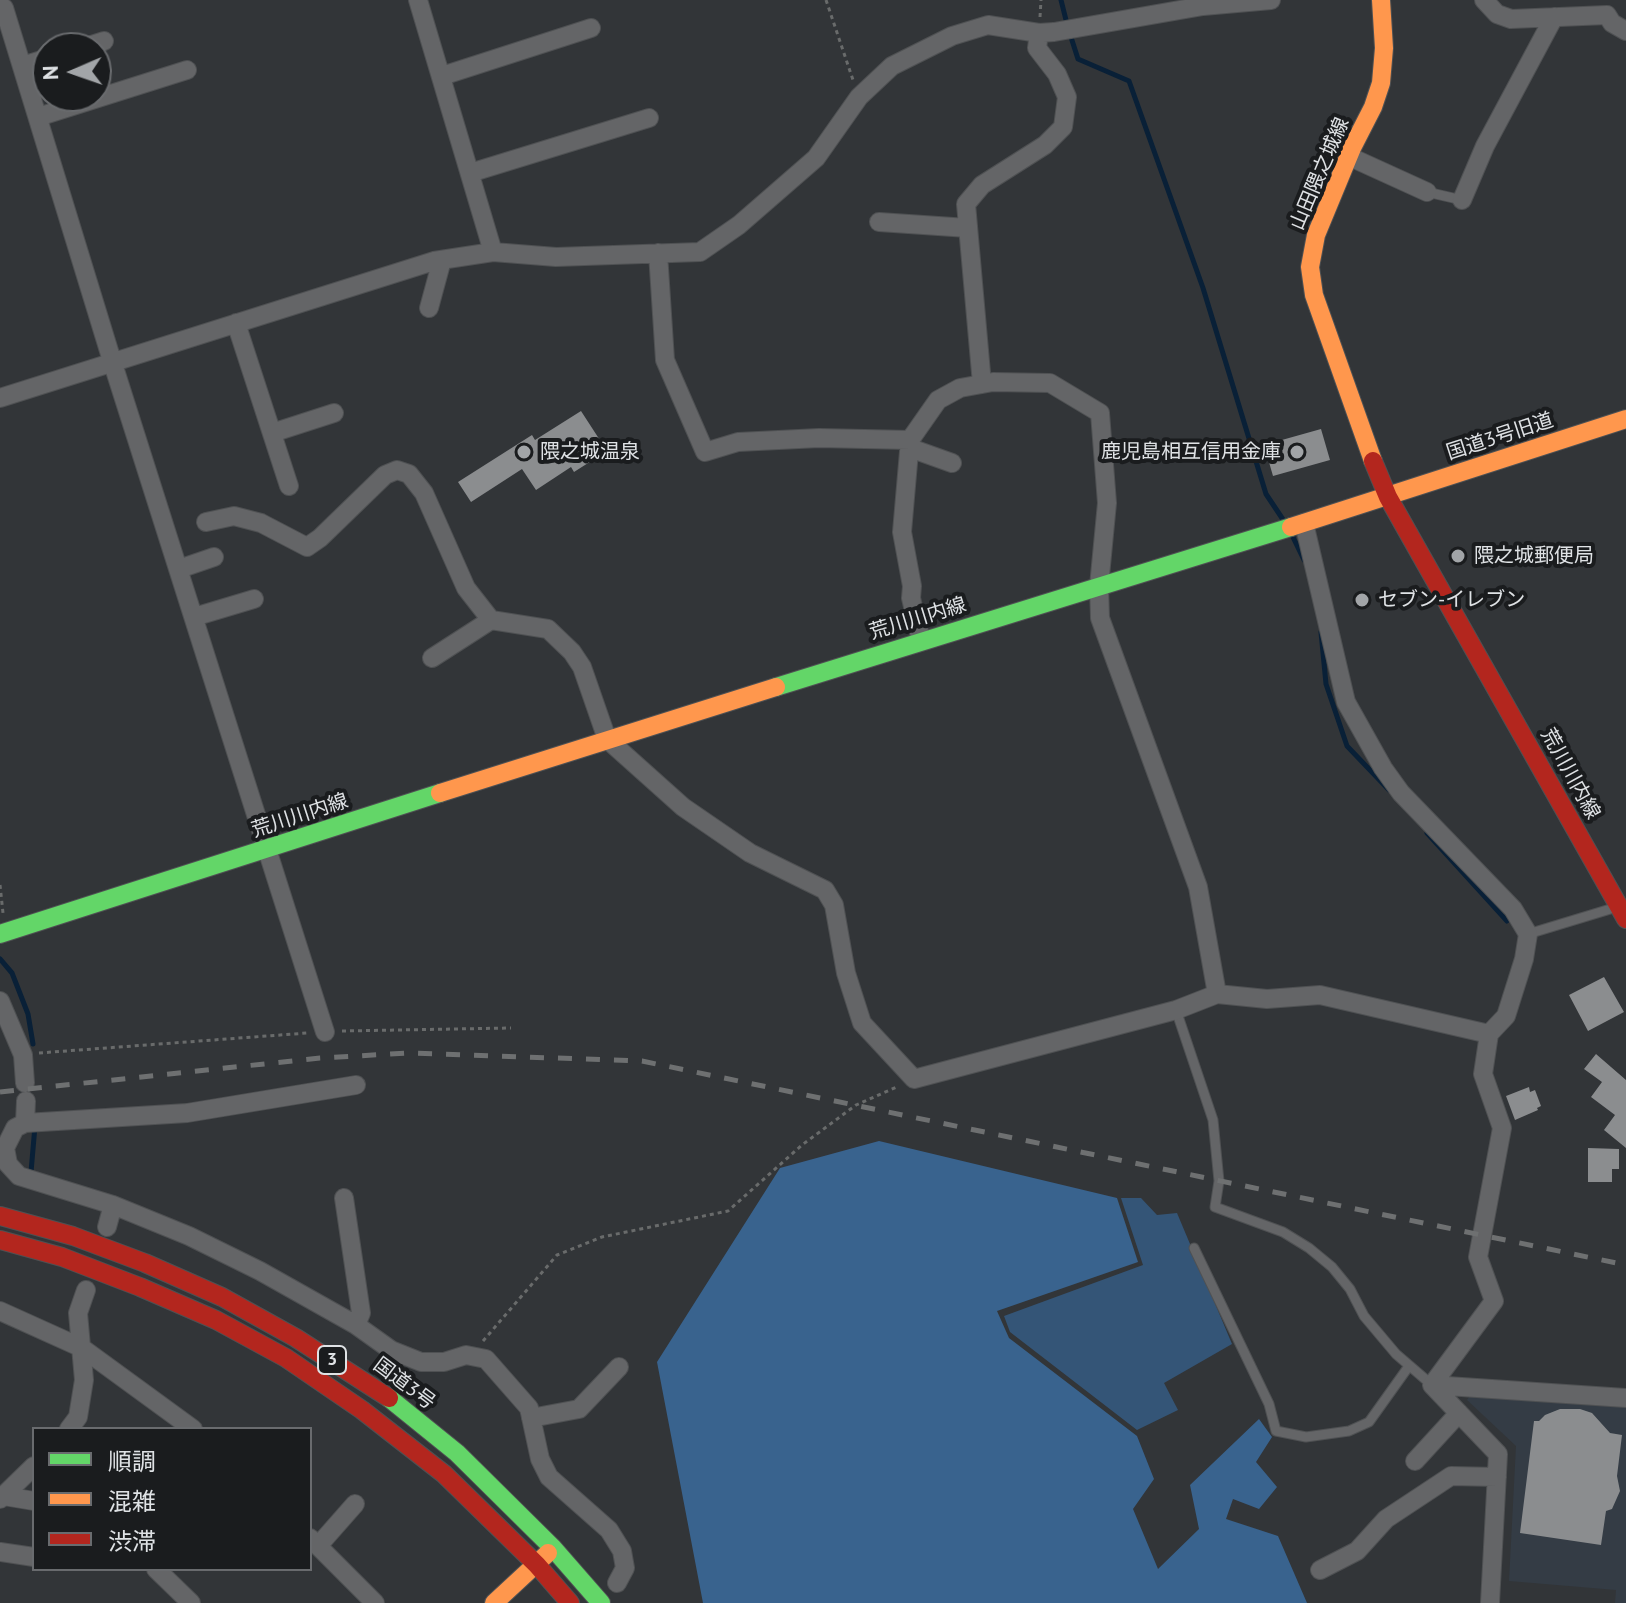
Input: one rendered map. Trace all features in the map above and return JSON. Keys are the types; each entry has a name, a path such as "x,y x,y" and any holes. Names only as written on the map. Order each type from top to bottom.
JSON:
{"main road":[{"name":"山田隈之城線","path":"1381,0 1384,48 1381,83 1316,235 1310,267 1314,295 1339,369 1388,497"},
{"name":"国道3号旧道","path":"1388,497 1626,419"},
{"name":"荒川川内線","path":"3,934 607,739 1388,497 1622,913"},
{"name":"国道3号","path":"0,1216 73,1236 222,1297 296,1338 379,1390 457,1453 553,1548 601,1603"},
{"name":"3","path":"0,1240 62,1257 140,1287 216,1320 286,1358 362,1410 444,1474 537,1565 570,1603"},
{"path":"494,1603 553,1548"}],"street":[{"path":"418,0 493,252"},
{"path":"0,398 442,260 493,252 556,257 700,252 739,225 816,158 859,97 892,66 952,36 988,25 1056,31 1203,6 1271,0"},
{"path":"1484,0 1497,14 1511,19 1554,17 1608,7 1612,23 1626,31"},
{"path":"9,6 22,66 113,364 325,1032"},
{"path":"1462,200 1485,146 1554,17"},
{"path":"442,76 591,28"},
{"path":"982,384 966,204 982,185 1045,145 1063,127 1067,97 1057,74 1037,48 1056,31"},
{"path":"22,66 32,63"},
{"path":"38,117 187,70"},
{"path":"470,173 649,118"},
{"path":"1348,156 1427,192"},
{"path":"879,222 968,228"},
{"path":"658,253 665,360 705,452 738,442 819,438 910,444 952,463"},
{"path":"429,308 442,260"},
{"path":"236,323 289,486"},
{"path":"921,641 911,598 912,586 902,532 910,444 938,400 960,388 982,384 1050,383 1100,413 1107,503 1099,586 1100,618 1198,887 1217,994"},
{"path":"272,433 334,413"},
{"path":"206,522 234,516 261,523 307,547 385,475 397,470 409,474 424,493 466,588 491,620"},
{"path":"1294,526 1346,702 1383,768 1401,793 1513,909 1528,934 1524,959 1506,1016 1489,1034 1483,1074 1502,1128 1478,1257 1494,1301 1432,1385"},
{"path":"179,569 214,557"},
{"path":"194,617 254,599"},
{"path":"432,658 491,620 548,629 572,652 582,667 607,739 694,815 750,853 825,890 834,905 846,973 862,1023 914,1079 1176,1010 1217,994 1267,999 1320,995 1489,1034"},
{"path":"0,1001 23,1055 25,1123"},
{"path":"356,1085 187,1113 25,1123 15,1128 2,1148 8,1164 19,1176 113,1205 189,1236 260,1271 356,1325 391,1350 421,1362 444,1362 466,1355 486,1359 529,1408 540,1459 549,1477 609,1530 622,1551 625,1568 617,1583"},
{"path":"344,1198 361,1313 356,1325"},
{"path":"107,1227 113,1205"},
{"path":"70,1427 78,1417 84,1380 78,1313 86,1290"},
{"path":"0,1311 82,1348 190,1427"},
{"path":"531,1418 579,1409 619,1367"},
{"path":"1432,1385 1626,1398"},
{"path":"1432,1385 1498,1454 1490,1603"},
{"path":"1415,1461 1459,1413"},
{"path":"2,1498 32,1468"},
{"path":"1320,1570 1357,1551 1386,1519 1451,1476 1497,1477"},
{"path":"2,1498 32,1501"},
{"path":"355,1504 314,1542 375,1603"},
{"path":"0,1552 32,1557"},
{"path":"158,1571 191,1603"}],"lane":[{"path":"1427,192 1462,200"},
{"path":"1528,934 1622,913"},
{"path":"1176,1010 1213,1120 1219,1181 1215,1207 1283,1232 1321,1258 1350,1289 1372,1325 1409,1366 1432,1385"},
{"path":"1194,1248 1269,1404 1276,1431 1306,1437 1349,1431 1369,1422 1409,1366"}],"path":[{"path":"826,0 859,97"},
{"path":"0,885 3,934"},
{"path":"23,1055 325,1032 511,1028"},
{"path":"478,1356 484,1338 557,1255 602,1237 728,1211 802,1145 856,1105 914,1079"}],"shaded area":[{"path":"879,1141 1117,1198 1138,1262 997,1311 1009,1338 1137,1436 1154,1479 1133,1509 1158,1569 1199,1529 1190,1485 1259,1419 1272,1437 1256,1462 1277,1487 1259,1509 1233,1499 1226,1519 1278,1536 1307,1603 703,1603 657,1362 780,1168"},
{"path":"1121,1198 1141,1198 1157,1215 1177,1213 1232,1344 1164,1383 1178,1410 1137,1430 1010,1332 1004,1316 1143,1265"},
{"path":"1472,1393 1626,1403 1626,1603 1615,1603 1616,1590 1509,1581 1516,1446 1467,1400"}],"building":[{"path":"581,411 607,451 574,472 571,467 536,490 522,469 471,502 458,482 532,435 535,440"},
{"name":"鹿児島相互信用金庫","path":"1321,429 1330,460 1273,476 1264,445"},
{"path":"1604,977 1624,1012 1588,1031 1569,995"},
{"path":"1596,1054 1626,1080 1626,1148 1604,1130 1615,1115 1591,1097 1602,1082 1584,1069"},
{"path":"1529,1087 1530,1092 1535,1090 1541,1106 1515,1120 1506,1096"},
{"path":"1588,1148 1619,1149 1619,1169 1612,1169 1612,1182 1588,1182"},
{"path":"1560,1409 1580,1409 1592,1413 1610,1433 1622,1435 1617,1476 1620,1491 1612,1509 1606,1511 1601,1545 1520,1533 1534,1421"}],"waterway":[{"path":"1061,0 1067,24"},
{"path":"1070,34 1078,59 1129,81 1203,288 1266,494 1284,521"},
{"path":"1291,533 1304,560"},
{"path":"1321,632 1326,684 1347,746 1389,790"},
{"path":"1427,833 1507,921"},
{"path":"0,959 12,973 28,1014 33,1044"},
{"path":"31,1172 35,1126"}],"railway":[{"path":"0,1092 320,1058 409,1053 642,1061 1626,1265"}],"traffic: fast":[{"path":"776,687 1291,527"},
{"path":"0,934 440,793"},
{"path":"389,1398 457,1453 553,1548 601,1603"}],"traffic: slow":[{"path":"1373,461 1314,295 1310,267 1316,235 1381,83 1384,48 1381,0"},
{"path":"1291,527 1626,419"},
{"path":"440,793 776,687"},
{"path":"494,1603 548,1553"}],"traffic: jam":[{"path":"1373,461 1388,497 1626,919"},
{"path":"0,1216 73,1236 222,1297 296,1338 389,1398"},
{"path":"0,1240 62,1257 140,1287 216,1320 286,1358 362,1410 444,1474 537,1565 570,1603"}],"place":[{"name":"隈之城温泉","path":"524,452"},
{"name":"鹿児島相互信用金庫","path":"1297,452"},
{"name":"隈之城郵便局","path":"1458,556"},
{"name":"セブン-イレブン","path":"1362,600"}]}
